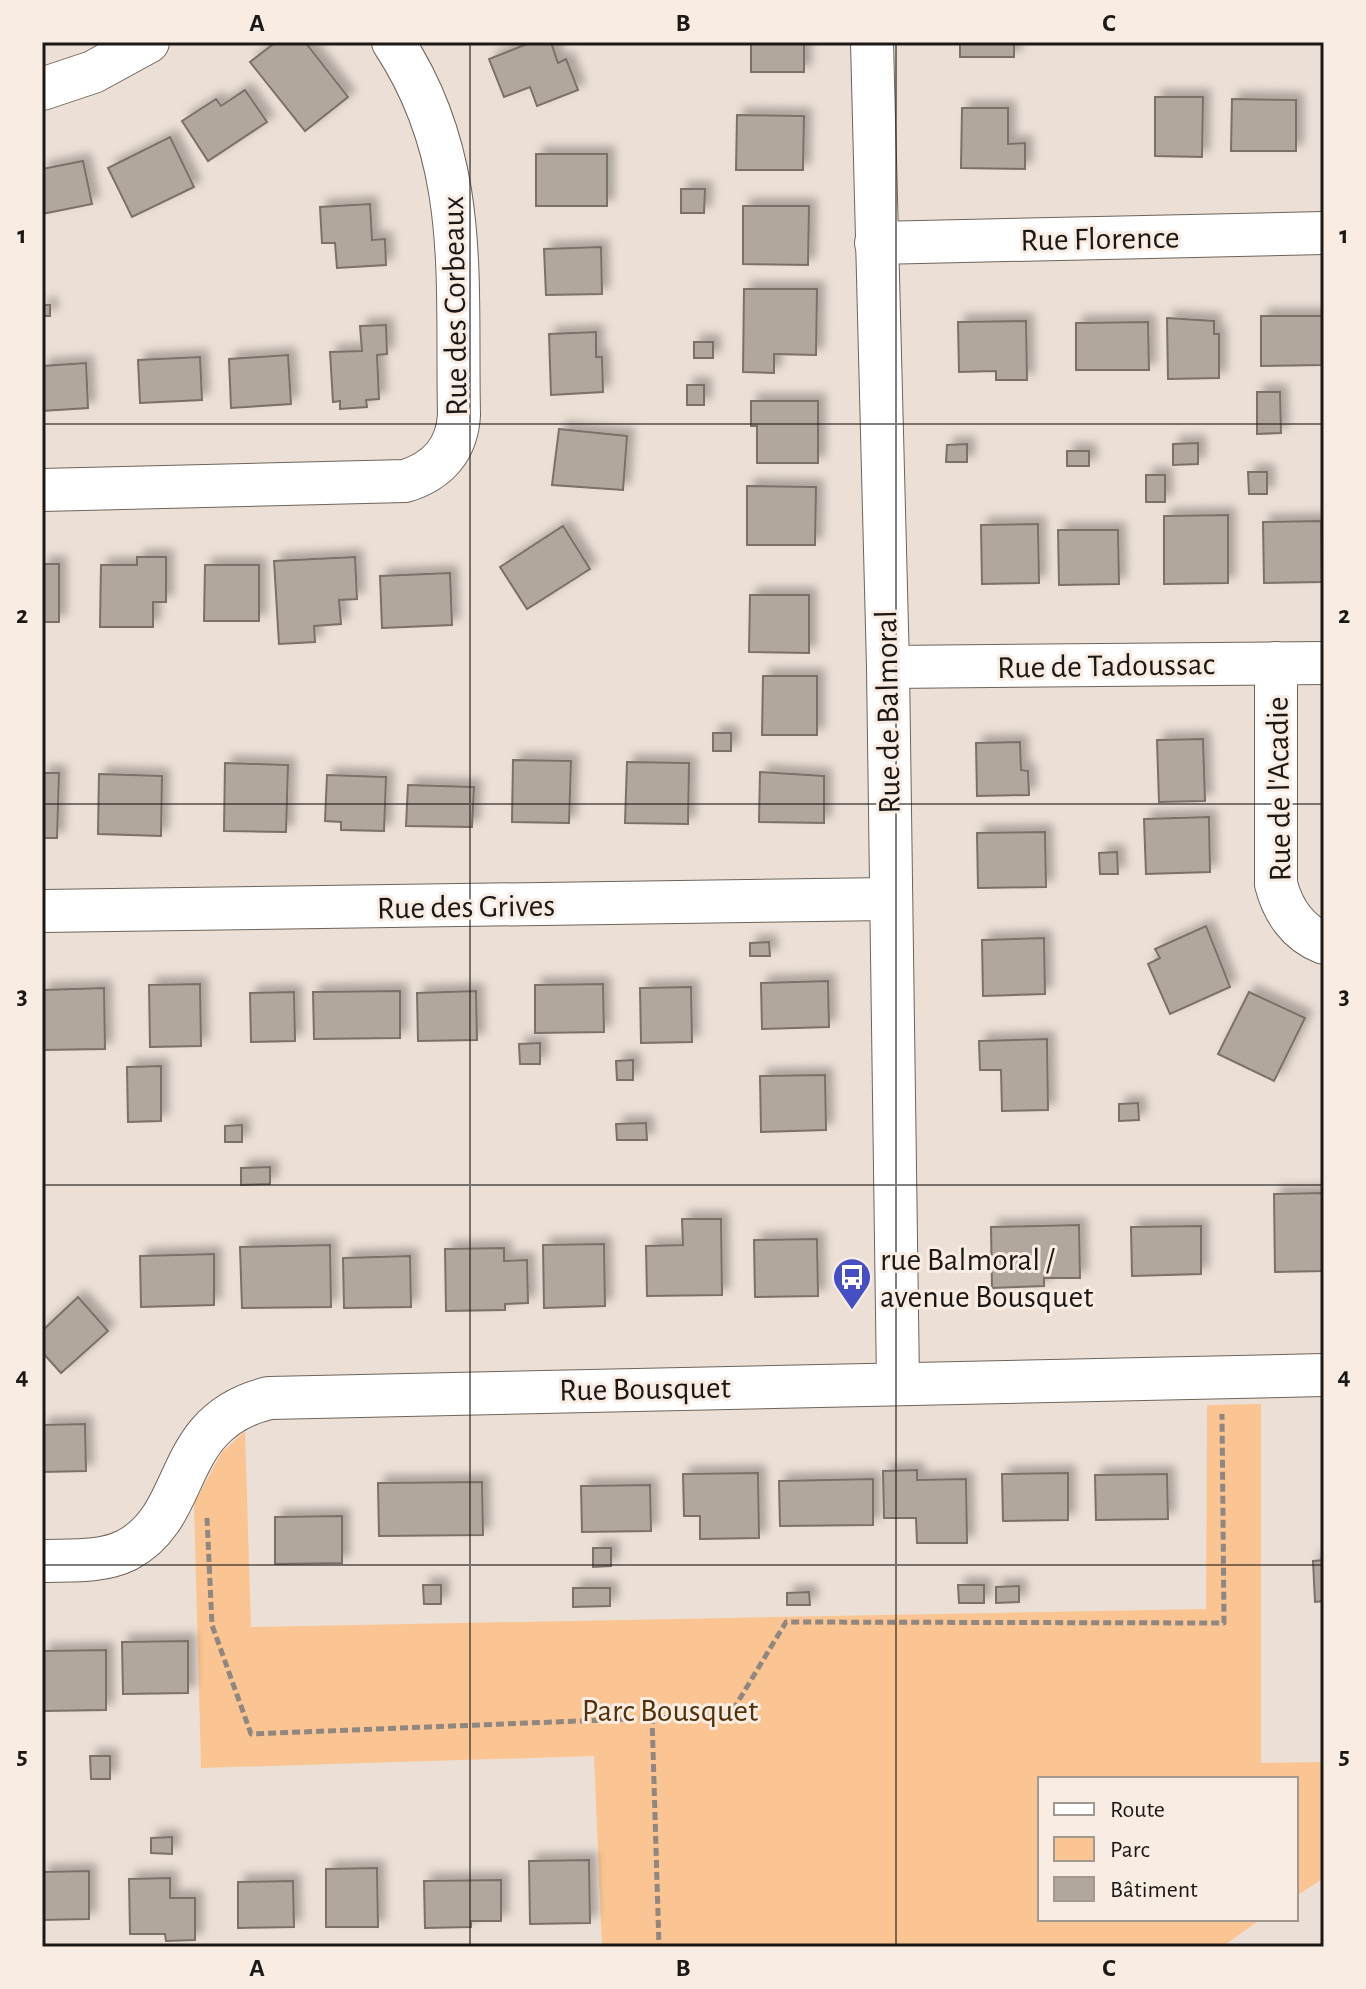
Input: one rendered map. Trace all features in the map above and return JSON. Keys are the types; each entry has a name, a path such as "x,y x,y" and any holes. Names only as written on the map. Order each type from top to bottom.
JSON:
{"street":[{"path":"42,89 93,72 148,42"},
{"name":"Rue des Corbeaux","path":"42,490 405,481 427,472 444,457 455,437 459,415 454,207 445,157 430,109 393,42"},
{"name":"Rue de Balmoral","path":"872,42 888,667 898,1383"},
{"name":"Rue Florence","path":"876,243 1324,233"},
{"name":"Rue de l'Acadie","path":"1276,663 1276,884 1290,918 1307,935 1324,943"},
{"name":"Rue de Tadoussac","path":"888,667 1324,663"},
{"name":"Rue des Grives","path":"42,911 889,899"},
{"name":"Rue Bousquet","path":"42,1561 100,1559 138,1542 158,1522 193,1451 209,1430 230,1412 269,1398 1324,1375"}],"path":[{"path":"193,1451 206,1491 212,1625 251,1734 730,1715 786,1622 1224,1623 1222,1377"},
{"path":"652,1716 659,1947"}],"green space":[{"name":"Parc Bousquet","path":"1261,1404 1261,1763 1324,1762 1324,1878 1298,1895 1298,1777 1038,1777 1038,1921 1258,1921 1222,1947 602,1947 594,1756 201,1768 194,1503 222,1452 245,1431 251,1627 1206,1609 1207,1405"}],"building":[{"path":"276,42 305,42 348,97 305,131 250,62"},
{"path":"532,42 551,42 558,63 566,59 578,90 537,106 530,87 504,97 489,59"},
{"path":"751,42 804,42 804,72 751,72"},
{"path":"960,42 1014,42 1014,57 960,57"},
{"path":"245,90 267,122 208,161 182,121 216,99 221,106"},
{"path":"1155,97 1203,97 1202,157 1155,156"},
{"path":"1232,99 1296,100 1296,151 1231,151"},
{"path":"962,108 1008,108 1008,144 1025,143 1025,169 961,168"},
{"path":"737,115 804,116 803,170 736,170"},
{"path":"170,137 194,187 132,217 108,168"},
{"path":"536,154 607,154 607,206 536,206"},
{"path":"83,161 92,204 42,214 42,169"},
{"path":"681,189 705,189 704,213 681,213"},
{"path":"370,204 372,240 385,239 386,265 337,268 335,243 322,243 320,207"},
{"path":"743,206 809,206 808,265 743,264"},
{"path":"601,247 602,294 546,295 544,249"},
{"path":"744,289 817,289 816,355 774,354 774,373 743,372"},
{"path":"42,305 50,305 50,316 42,316"},
{"path":"1261,316 1323,316 1323,365 1261,366"},
{"path":"1167,318 1214,321 1214,334 1219,334 1219,378 1168,379"},
{"path":"1026,321 1027,380 996,380 996,371 959,372 958,322"},
{"path":"1148,322 1149,370 1076,370 1076,323"},
{"path":"386,325 387,354 377,355 379,399 366,400 367,407 340,409 340,401 333,402 330,352 362,351 360,326"},
{"path":"596,332 596,357 602,357 603,392 551,395 549,334"},
{"path":"694,342 713,342 713,358 694,358"},
{"path":"288,355 291,404 231,408 229,359"},
{"path":"200,357 202,400 140,403 138,360"},
{"path":"86,363 88,408 42,411 42,366"},
{"path":"687,385 704,385 704,405 687,405"},
{"path":"1257,392 1280,392 1281,433 1257,434"},
{"path":"751,401 818,401 818,463 757,463 757,426 751,426"},
{"path":"559,429 627,436 623,490 552,485"},
{"path":"1198,443 1198,464 1173,465 1173,444"},
{"path":"967,444 967,462 946,462 947,445"},
{"path":"1067,451 1089,451 1089,466 1067,466"},
{"path":"1248,472 1267,472 1267,494 1249,494"},
{"path":"1146,475 1165,475 1165,502 1146,502"},
{"path":"747,486 816,487 815,545 747,545"},
{"path":"1228,515 1228,583 1164,584 1164,516"},
{"path":"1321,521 1322,582 1264,583 1263,522"},
{"path":"1038,524 1039,583 982,584 981,525"},
{"path":"563,526 590,569 527,609 500,567"},
{"path":"1058,530 1118,530 1119,584 1059,585"},
{"path":"137,557 166,557 166,602 153,602 153,627 100,627 101,565 137,565"},
{"path":"355,557 357,599 339,600 341,624 314,626 315,642 279,644 274,561"},
{"path":"42,564 59,564 59,622 42,622"},
{"path":"205,565 259,565 259,621 204,621"},
{"path":"450,573 452,625 382,628 380,576"},
{"path":"750,595 809,595 809,653 749,652"},
{"path":"763,676 817,676 817,735 762,735"},
{"path":"713,733 731,733 731,751 713,751"},
{"path":"1203,739 1205,801 1159,802 1157,740"},
{"path":"1020,742 1021,770 1028,771 1029,795 977,796 976,743"},
{"path":"513,760 571,761 569,823 512,822"},
{"path":"627,762 689,763 688,824 625,823"},
{"path":"225,763 288,765 286,832 224,831"},
{"path":"760,772 824,776 824,823 759,822"},
{"path":"42,773 59,773 57,838 42,838"},
{"path":"99,774 162,776 161,836 98,834"},
{"path":"327,775 386,777 384,831 341,830 341,822 325,821"},
{"path":"408,785 474,787 472,827 406,826"},
{"path":"1209,817 1210,872 1146,874 1144,819"},
{"path":"1045,832 1046,887 978,888 977,833"},
{"path":"1117,852 1118,874 1100,874 1099,853"},
{"path":"1206,926 1230,987 1170,1014 1148,964 1160,958 1155,949"},
{"path":"1044,938 1045,994 983,996 982,940"},
{"path":"769,942 770,956 750,956 750,943"},
{"path":"828,981 829,1027 762,1029 761,983"},
{"path":"200,984 201,1046 150,1047 149,985"},
{"path":"603,984 604,1032 535,1033 535,985"},
{"path":"691,987 692,1042 641,1043 640,988"},
{"path":"104,988 105,1049 42,1050 42,990"},
{"path":"400,991 400,1038 314,1039 313,992"},
{"path":"476,991 477,1040 418,1041 417,993"},
{"path":"294,992 295,1041 251,1042 250,993"},
{"path":"1249,992 1305,1018 1274,1081 1218,1054"},
{"path":"1047,1039 1048,1110 1002,1111 1001,1070 980,1070 979,1041"},
{"path":"540,1043 540,1064 520,1064 519,1044"},
{"path":"633,1060 633,1080 617,1080 616,1061"},
{"path":"161,1066 161,1121 128,1122 127,1067"},
{"path":"825,1075 826,1130 761,1132 760,1076"},
{"path":"1138,1103 1139,1120 1119,1121 1119,1104"},
{"path":"646,1123 647,1140 617,1140 616,1124"},
{"path":"242,1125 242,1142 225,1142 225,1126"},
{"path":"270,1167 270,1184 241,1185 241,1168"},
{"path":"1324,1193 1324,1271 1275,1272 1274,1194"},
{"path":"682,1219 721,1219 722,1295 647,1296 646,1246 683,1245"},
{"path":"1079,1225 1080,1278 1044,1278 1044,1286 992,1288 991,1227"},
{"path":"1201,1226 1201,1274 1132,1276 1131,1227"},
{"path":"817,1239 818,1296 755,1297 754,1240"},
{"path":"604,1244 605,1306 544,1308 543,1245"},
{"path":"330,1245 331,1307 242,1308 240,1247"},
{"path":"504,1248 504,1261 527,1260 528,1303 505,1304 505,1310 446,1311 445,1249"},
{"path":"214,1254 214,1305 141,1307 140,1256"},
{"path":"410,1256 411,1307 344,1308 343,1258"},
{"path":"78,1297 108,1331 61,1373 42,1352 42,1331"},
{"path":"85,1424 86,1471 42,1472 42,1425"},
{"path":"917,1470 917,1480 966,1479 967,1543 917,1543 916,1518 884,1518 883,1471"},
{"path":"758,1473 759,1538 700,1539 700,1516 684,1516 683,1474"},
{"path":"1068,1473 1068,1520 1003,1521 1002,1474"},
{"path":"1167,1474 1168,1519 1096,1520 1095,1475"},
{"path":"873,1479 873,1525 780,1526 779,1481"},
{"path":"482,1482 483,1535 379,1536 378,1483"},
{"path":"650,1485 651,1531 582,1532 581,1486"},
{"path":"342,1516 342,1563 275,1564 275,1517"},
{"path":"593,1548 611,1548 611,1566 593,1567"},
{"path":"1324,1560 1324,1601 1315,1602 1313,1561"},
{"path":"423,1585 441,1585 441,1604 424,1604"},
{"path":"958,1585 984,1585 984,1603 959,1603"},
{"path":"1019,1586 1019,1602 996,1603 996,1587"},
{"path":"573,1588 610,1588 610,1606 573,1607"},
{"path":"809,1592 810,1605 787,1605 787,1593"},
{"path":"188,1641 188,1693 123,1694 122,1642"},
{"path":"106,1650 106,1710 44,1711 43,1651"},
{"path":"90,1756 110,1756 110,1779 91,1779"},
{"path":"172,1837 172,1854 151,1853 151,1838"},
{"path":"589,1860 590,1923 530,1924 529,1861"},
{"path":"377,1868 378,1927 326,1927 326,1869"},
{"path":"89,1871 89,1919 42,1920 42,1872"},
{"path":"170,1878 170,1898 195,1898 195,1940 166,1941 165,1934 130,1934 129,1879"},
{"path":"501,1880 501,1921 471,1921 471,1927 425,1928 424,1881"},
{"path":"293,1881 294,1927 238,1928 238,1882"}],"place":[{"name":"rue Balmoral / avenue Bousquet","path":"852,1311"}]}
